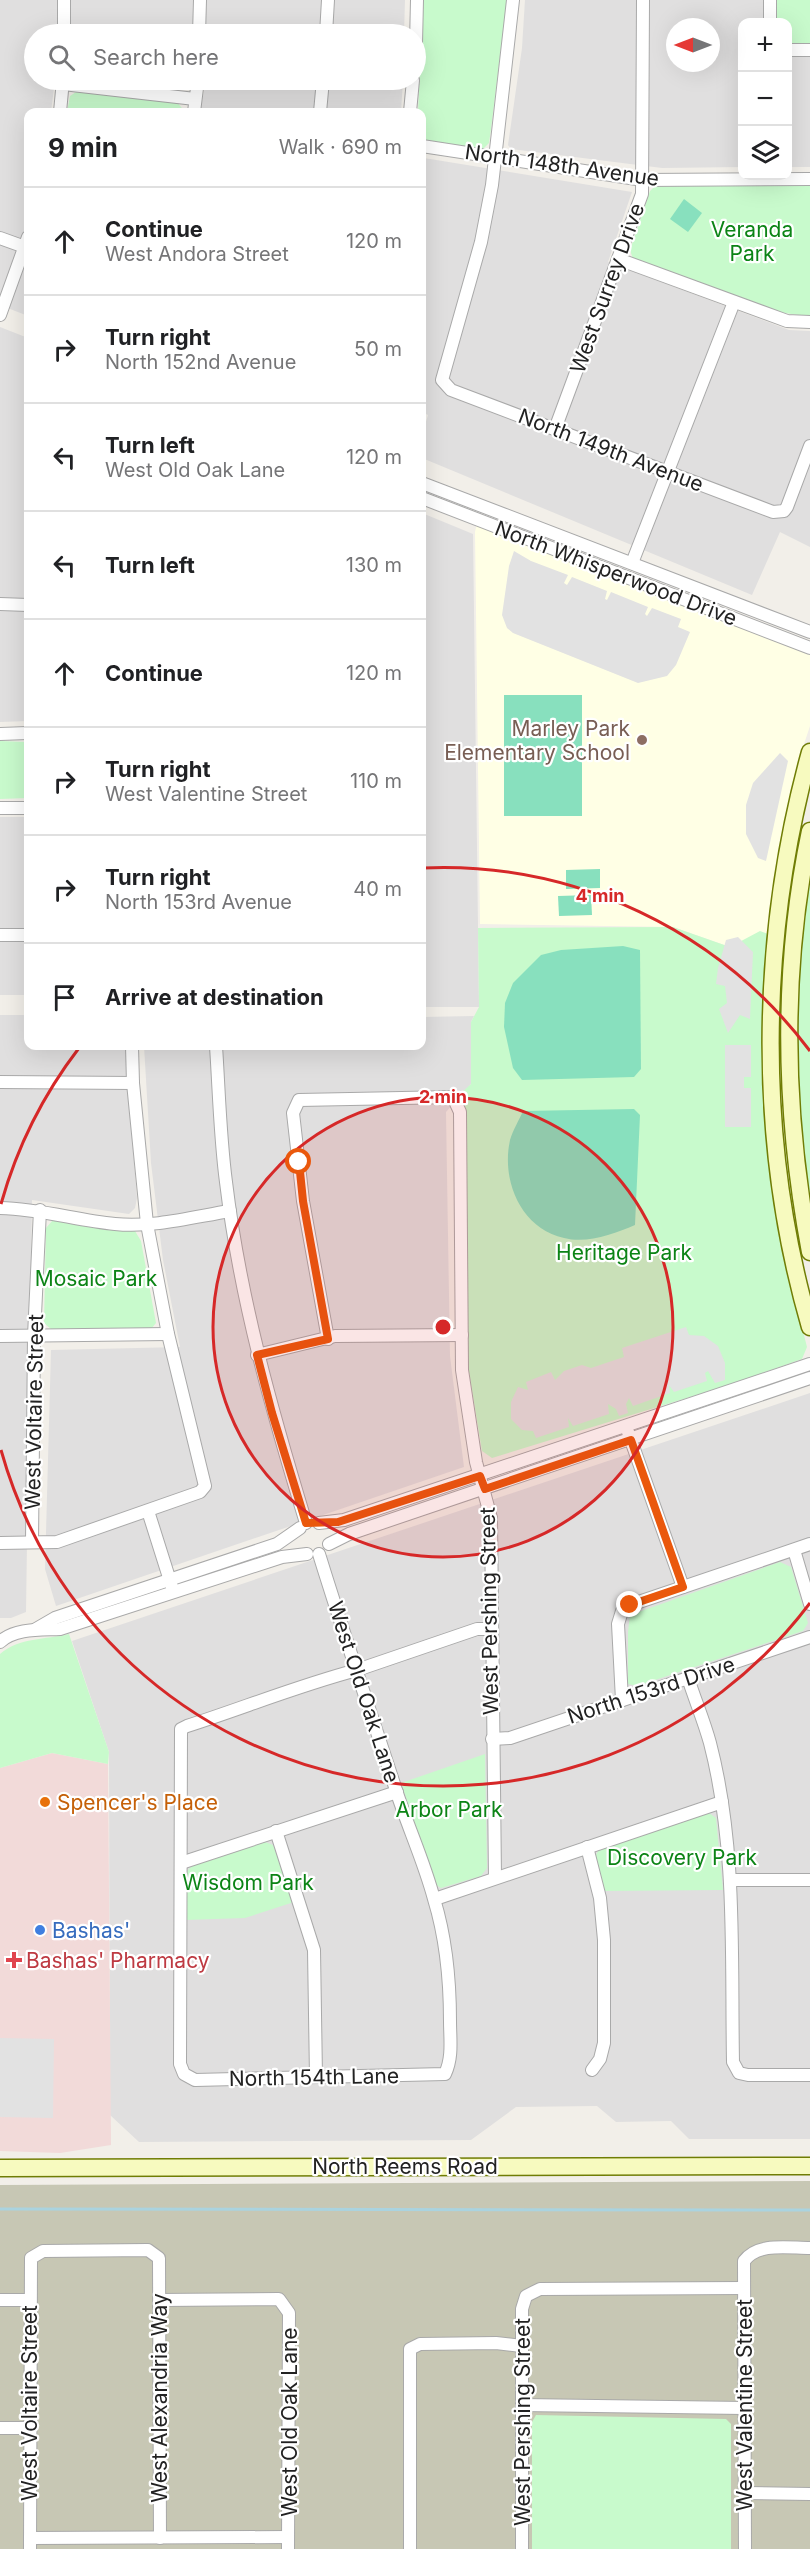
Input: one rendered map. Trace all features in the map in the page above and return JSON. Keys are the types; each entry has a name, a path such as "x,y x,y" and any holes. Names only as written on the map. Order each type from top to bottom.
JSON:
{"street":[{"path":"64,0 64,24"},
{"path":"199,24 200,0"},
{"path":"327,24 328,0"},
{"path":"416,24 417,0"},
{"path":"496,157 513,0"},
{"name":"West Surrey Drive","path":"555,429 642,194 643,0"},
{"path":"770,0 770,18"},
{"path":"792,50 810,50"},
{"path":"60,108 62,90"},
{"path":"125,90 195,99"},
{"path":"194,108 196,90"},
{"path":"320,108 322,90"},
{"path":"410,108 412,90"},
{"name":"North 148th Avenue","path":"426,147 643,180 810,179"},
{"name":"North 149th Avenue","path":"496,157 481,243 442,380 451,390 773,512 784,511 810,446"},
{"path":"0,238 24,242"},
{"path":"0,315 24,250"},
{"path":"618,259 787,321 810,322"},
{"path":"632,562 734,302"},
{"name":"North Whisperwood Drive","path":"426,485 810,632"},
{"name":"North Whisperwood Drive","path":"426,500 810,648"},
{"path":"0,604 24,605"},
{"path":"0,734 24,734"},
{"path":"810,752 792,832 779,910 772,990 771,1080 784,1206 794,1264 810,1327"},
{"path":"0,808 24,808"},
{"path":"810,831 791,964 789,1050 797,1172 810,1252"},
{"path":"0,935 24,935"},
{"path":"0,1543 57,1542 200,1492 206,1486 168,1334 147,1224 133,1083 132,1050"},
{"path":"216,1050 230,1211 257,1355 303,1526 297,1542 313,1554"},
{"path":"0,1082 133,1083"},
{"name":"West Pershing Street","path":"328,1339 303,1201 293,1113 299,1100 453,1097 460,1112 464,1389 480,1476 491,1518 495,1878"},
{"path":"0,1208 40,1210 116,1224 147,1224 230,1211"},
{"name":"West Voltaire Street","path":"32,1542 34,1336 40,1210"},
{"path":"0,1336 168,1334"},
{"path":"257,1355 335,1336 462,1335"},
{"path":"172,1586 277,1544 303,1526 344,1520 810,1364"},
{"path":"0,1642 13,1635 35,1630 56,1618 282,1557 313,1554 349,1534 810,1378"},
{"path":"626,1426 683,1587"},
{"path":"147,1511 172,1586"},
{"path":"319,1523 327,1529 329,1544"},
{"path":"622,1700 618,1624 622,1611 630,1605 810,1544"},
{"path":"794,1550 810,1604"},
{"name":"West Old Oak Lane","path":"313,1554 357,1670 435,1899 445,1944 450,1997 450,2062 445,2074"},
{"path":"397,1792 181,1863 181,1729 477,1629 492,1629"},
{"name":"North 153rd Drive","path":"492,1739 510,1738 810,1638"},
{"path":"688,1678 710,1742 722,1802 730,1881 734,2062 739,2073 748,2075 810,2075"},
{"path":"435,1899 722,1802"},
{"path":"276,1832 314,1950 316,2077"},
{"path":"587,1847 600,1898 604,1940 604,2043 600,2059 592,2070"},
{"name":"North 154th Lane","path":"181,1863 180,2064 184,2074 195,2080 445,2074"},
{"path":"730,1881 810,1880"},
{"name":"North Reems Road","path":"0,2168 810,2166"},
{"name":"West Valentine Street","path":"745,2549 744,2261 752,2251 810,2248"},
{"name":"West Voltaire Street","path":"30,2544 29,2300 31,2258 43,2251 148,2250 159,2258"},
{"name":"West Alexandria Way","path":"159,2258 160,2538"},
{"name":"West Pershing Street","path":"522,2549 522,2309 526,2295 540,2289 744,2288"},
{"name":"West Old Oak Lane","path":"160,2300 279,2299 289,2313 288,2543"},
{"path":"0,2300 29,2300"},
{"path":"410,2549 410,2349 420,2344 496,2343 522,2346"},
{"path":"522,2405 744,2408"},
{"path":"0,2428 29,2428"},
{"path":"745,2493 810,2494"},
{"path":"30,2544 160,2538 288,2543"}],"shaded area":[{"path":"0,0 405,0 404,24 24,24 24,90 54,90 52,108 24,108 24,314 0,305"},
{"path":"525,0 810,0 810,167 792,167 792,18 738,18 738,167 662,168 511,149 508,145 522,48"},
{"path":"204,90 402,90 401,108 201,108"},
{"path":"426,158 632,192 608,262 789,330 810,331 810,547 780,532 752,595 426,460 428,415 426,414"},
{"path":"0,327 24,336 24,721 0,722"},
{"path":"426,515 473,534 479,1007 426,1007"},
{"name":"Marley Park Elementary School","path":"477,523 810,654 810,726 801,753 771,935 730,947 673,927 480,924 475,532"},
{"path":"514,551 531,561 568,575 564,583 567,585 572,577 607,591 605,599 607,600 611,592 648,607 645,614 647,616 652,608 681,619 678,627 690,632 676,665 667,676 638,683 513,633 507,628 502,615 509,566"},
{"path":"780,753 788,761 766,861 758,858 746,834 746,805 753,783"},
{"path":"0,817 24,817 24,995 0,995"},
{"path":"738,937 753,952 750,1019 740,1015 728,1033 719,1009 727,1003 725,986 716,984 726,940"},
{"path":"0,1015 24,1015 24,1050 125,1050 137,1198 135,1208 129,1214 32,1200 26,1612 11,1618 0,1618"},
{"path":"474,1016 471,1022 471,1084 446,1112 450,1356 464,1467 56,1606 45,1569 51,1350 180,1347 163,1260 151,1163 144,1050 426,1050 426,1017"},
{"path":"725,1045 751,1045 751,1077 744,1077 744,1088 751,1088 751,1127 725,1127"},
{"path":"686,1327 689,1335 704,1336 718,1346 725,1363 725,1380 715,1383 708,1371 705,1373 707,1381 674,1392 669,1385 670,1393 633,1406 629,1398 626,1404 628,1413 619,1416 616,1409 608,1404 609,1414 573,1426 568,1418 569,1427 536,1438 533,1431 522,1430 511,1419 511,1402 518,1387 528,1390 526,1382 551,1372 555,1380 564,1371 582,1365 591,1368 624,1357 622,1348"},
{"path":"810,1393 810,2139 689,2139 671,2121 616,2122 597,2106 516,2107 471,2140 139,2142 110,2115 109,1752 72,1641"},
{"path":"52,1753 108,1764 111,2145 60,2153 0,2151 0,1768"},
{"path":"0,2038 54,2039 53,2118 0,2117"},
{"path":"810,2181 810,2549 0,2549 0,2185"}],"green space":[{"path":"423,0 507,0 489,143 483,149 426,141 426,108 418,108 419,90 426,90 426,24 422,24"},
{"path":"776,0 810,0 810,43 792,43 792,18 775,18"},
{"path":"76,92 177,102 182,108 68,108 70,96"},
{"name":"Veranda Park","path":"656,185 810,185 810,316 744,302 633,259 630,250 650,191"},
{"path":"684,199 702,213 688,232 670,219"},
{"path":"504,695 582,695 582,816 504,816"},
{"path":"0,741 24,742 24,798 0,799"},
{"path":"600,869 600,888 566,889 566,870"},
{"path":"810,879 810,1199 797,1059 797,999"},
{"path":"591,895 592,915 559,916 558,896"},
{"name":"Heritage Park","path":"673,927 730,947 760,931 771,935 765,1052 770,1167 781,1245 807,1347 802,1359 729,1385 492,1458 482,1451 467,1360 465,1112 459,1095 471,1084 471,1022 479,1007 478,928"},
{"path":"623,946 640,950 641,1069 634,1077 522,1080 513,1068 504,1027 505,1003 513,983 541,955 561,950"},
{"path":"634,1109 640,1115 635,1225 609,1235 573,1240 549,1233 536,1224 518,1201 509,1171 510,1140 523,1111"},
{"name":"Mosaic Park","path":"53,1220 135,1231 141,1241 156,1323 151,1329 51,1329 44,1323 46,1228"},
{"path":"780,1562 791,1567 808,1623 803,1631 637,1686 628,1684 630,1615"},
{"path":"69,1634 109,1752 108,1764 52,1753 0,1768 0,1654 24,1642"},
{"name":"Arbor Park","path":"485,1754 487,1868 481,1876 441,1888 436,1885 401,1783"},
{"name":"Discovery Park","path":"709,1813 716,1818 723,1890 604,1891 595,1857 599,1849"},
{"name":"Wisdom Park","path":"265,1842 273,1845 294,1902 245,1918 185,1920 187,1871 192,1866"},
{"path":"536,2415 726,2419 731,2424 731,2549 532,2549 532,2422"}],"waterway":[{"path":"0,2209 810,2210"}],"place":[{"name":"Marley Park Elementary School","path":"642,740"},
{"name":"Spencer's Place","path":"45,1802"},
{"name":"Bashas'","path":"40,1930"},
{"name":"Bashas' Pharmacy","path":"14,1960"}],"route":[{"path":"299,1162 303,1201 328,1339 257,1355 272,1413 306,1523 338,1522 480,1476 485,1489 631,1440 683,1587 630,1605"}]}
